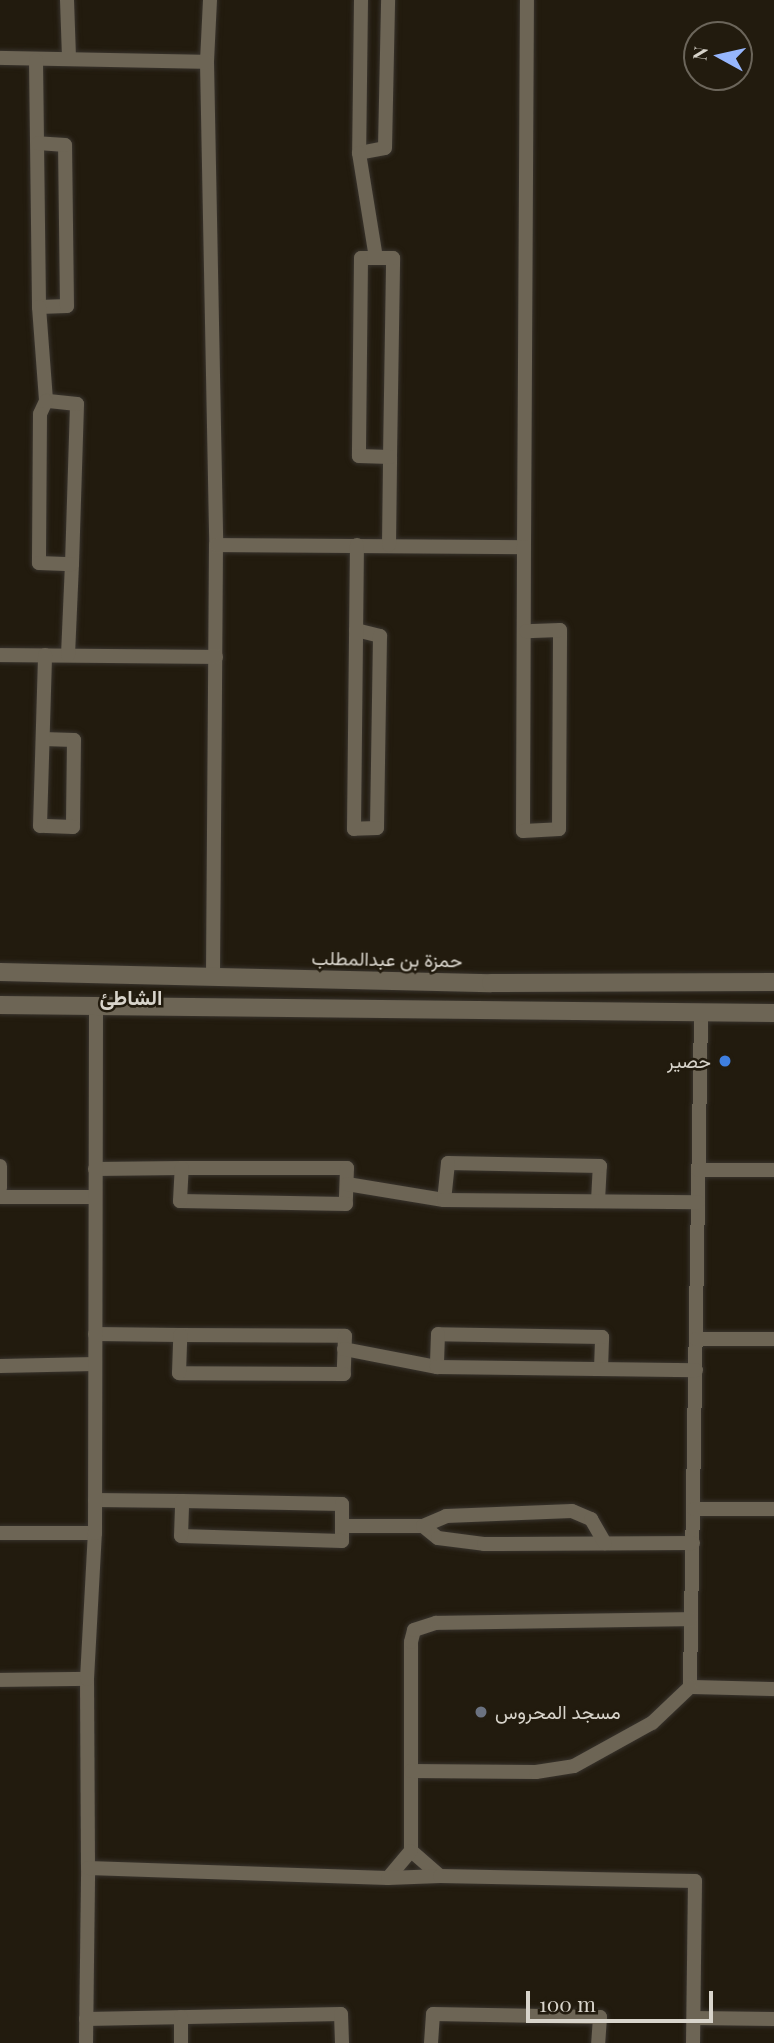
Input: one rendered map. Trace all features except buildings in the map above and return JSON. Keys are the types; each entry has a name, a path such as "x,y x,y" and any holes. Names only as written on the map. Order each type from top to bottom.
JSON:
{"street":[{"path":"66,0 68,57"},
{"path":"210,0 207,62 216,545 213,975"},
{"path":"361,0 359,153 376,258"},
{"path":"359,153 385,148 388,0"},
{"path":"526,631 560,630 559,829 523,831 527,0"},
{"path":"0,58 36,60 68,57 207,62"},
{"path":"36,60 39,307 46,401 40,414 39,563 72,564"},
{"path":"38,143 65,145 67,306 39,307"},
{"path":"389,545 393,258 361,257 359,456 390,457"},
{"path":"46,401 77,404 68,655"},
{"path":"216,545 524,547"},
{"path":"356,630 380,636 377,828 354,829 356,630 357,545"},
{"path":"0,655 216,657"},
{"path":"43,739 74,740 73,827 40,826 45,655"},
{"name":"حمزة بن عبدالمطلب","path":"0,972 491,983 774,982"},
{"path":"416,1007 425,982"},
{"path":"481,1009 491,983"},
{"path":"0,1005 416,1007 774,1013"},
{"path":"86,2043 87,1679 95,1533 96,1005"},
{"path":"690,1688 701,1013"},
{"path":"444,1200 447,1163 600,1166 598,1201"},
{"path":"0,1166 0,1188"},
{"path":"95,1169 182,1168 347,1168 346,1204 180,1200 182,1168"},
{"path":"698,1170 774,1170"},
{"path":"346,1184 444,1200 698,1202"},
{"path":"0,1197 95,1197"},
{"path":"95,1334 345,1336 344,1374 179,1373 180,1335"},
{"path":"437,1367 438,1334 602,1337 601,1369"},
{"path":"696,1339 774,1339"},
{"path":"344,1349 437,1367 696,1370"},
{"path":"0,1366 95,1364"},
{"path":"95,1500 182,1501 342,1504 342,1541 180,1536 182,1501"},
{"path":"694,1509 774,1510"},
{"path":"342,1526 423,1527 446,1516 572,1511 591,1519 605,1543"},
{"path":"423,1527 438,1538 484,1544 693,1543"},
{"path":"0,1533 95,1533"},
{"path":"388,1878 411,1852 414,1630 436,1623 691,1619"},
{"path":"0,1680 87,1679"},
{"path":"411,1771 536,1772 574,1766 652,1723 690,1688 774,1689"},
{"path":"411,1852 440,1875"},
{"path":"88,1868 388,1878 440,1875 695,1881 693,2043"},
{"path":"86,2019 341,2014 342,2043"},
{"path":"431,2043 433,2014 600,2017 598,2043"},
{"path":"181,2017 181,2043"},
{"path":"694,2018 774,2019"}],"place":[{"name":"حصير","path":"725,1061"},
{"name":"مسجد المحروس","path":"481,1712"}],"district":[{"name":"الشاطئ","path":"131,996"}]}
